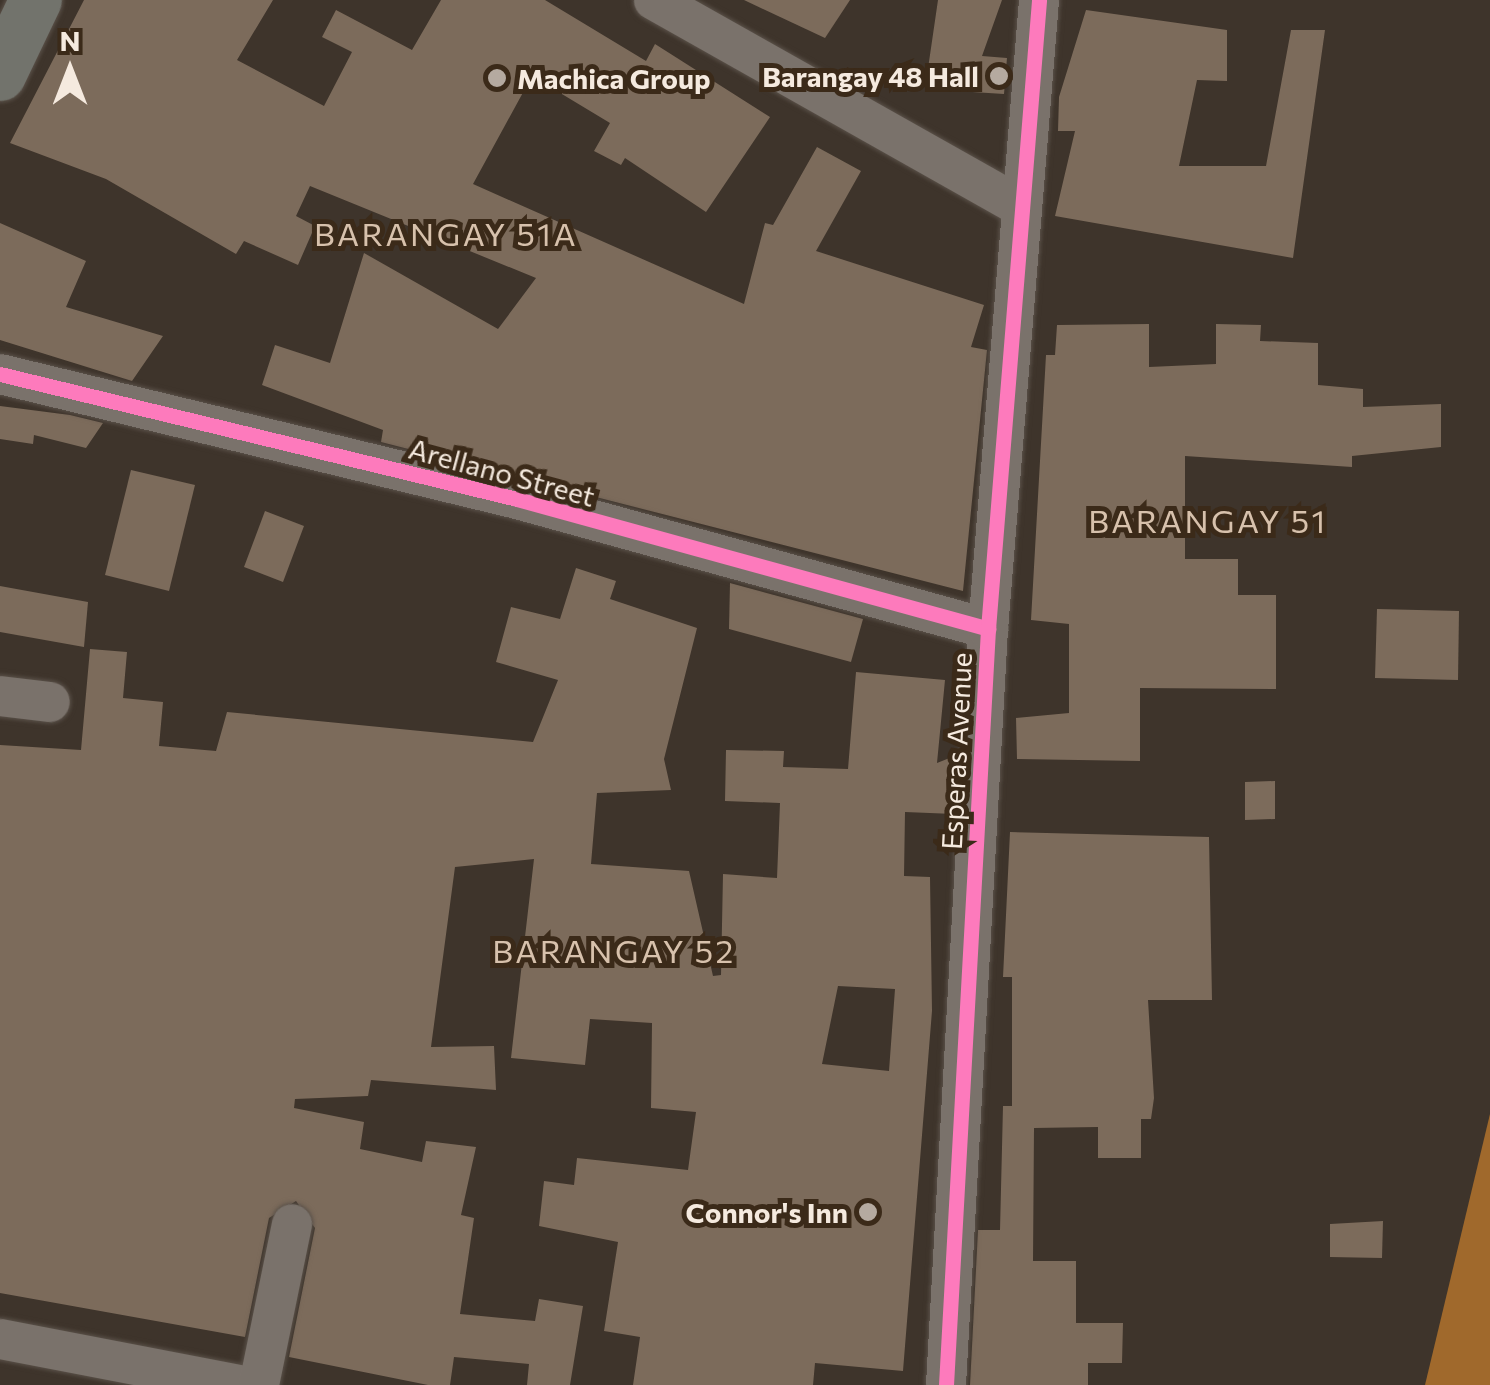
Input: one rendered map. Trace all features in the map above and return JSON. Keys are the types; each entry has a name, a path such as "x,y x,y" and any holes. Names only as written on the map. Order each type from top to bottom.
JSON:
{"main road":[{"path":"0,75 36,0"}],"street":[{"path":"654,0 1022,207"},
{"name":"Esperas Avenue","path":"946,1385 988,629 1039,0"},
{"name":"Arellano Street","path":"0,374 517,499 988,629"},
{"path":"0,696 50,702"},
{"path":"260,1385 292,1224"},
{"path":"0,1339 239,1385"}],"shaded area":[{"path":"1490,1114 1490,1385 1425,1385"}],"building":[{"path":"84,0 273,0 237,60 324,106 352,52 322,37 336,10 412,50 441,0 545,0 646,61 655,44 770,117 706,212 625,158 621,165 594,151 610,123 532,76 473,184 744,304 765,223 773,225 817,147 861,171 816,251 984,305 971,347 987,350 963,591 381,442 383,430 262,385 275,345 330,363 364,253 498,329 536,278 310,186 296,216 315,226 298,265 244,241 236,254 106,179 10,143"},
{"path":"744,0 850,0 825,38"},
{"path":"938,0 1002,0 982,56 1007,58 1004,94 925,89"},
{"path":"1086,10 1227,30 1227,81 1197,80 1179,166 1266,166 1291,30 1325,30 1293,258 1055,216 1075,131 1058,131 1059,97"},
{"path":"0,223 86,261 66,307 163,336 132,381 0,340"},
{"path":"1149,324 1149,367 1216,364 1216,324 1261,325 1260,341 1318,343 1318,385 1363,389 1363,407 1441,404 1441,447 1352,456 1352,467 1185,456 1185,559 1238,559 1238,595 1276,595 1276,689 1140,688 1140,761 1017,759 1016,718 1069,713 1069,624 1031,620 1046,355 1055,355 1057,325"},
{"path":"0,406 103,423 86,448 34,435 33,444 0,439"},
{"path":"131,470 195,485 169,591 105,575"},
{"path":"265,511 304,526 283,582 244,567"},
{"path":"576,568 616,581 610,599 697,628 664,759 671,790 597,793 591,864 689,871 713,976 721,975 723,874 777,878 780,803 725,801 726,750 784,751 783,767 848,769 856,672 945,680 937,763 957,755 954,814 905,812 904,876 930,877 932,1011 903,1371 815,1363 813,1385 633,1385 640,1337 604,1331 618,1242 539,1226 544,1181 574,1185 577,1158 688,1170 696,1112 651,1108 652,1023 590,1019 585,1065 511,1058 534,859 455,867 431,1047 494,1046 496,1090 371,1080 368,1096 295,1099 294,1108 364,1122 360,1149 422,1162 426,1141 476,1147 461,1215 474,1218 460,1314 535,1321 539,1299 583,1306 570,1385 527,1385 529,1364 454,1357 450,1385 428,1385 289,1357 315,1228 296,1201 269,1218 245,1337 0,1293 0,745 81,750 90,649 127,652 123,698 163,702 159,746 216,751 227,712 533,742 558,680 496,662 511,607 560,619","holes":["838,986 895,989 889,1071 822,1064"]},
{"path":"730,583 863,619 851,662 729,629"},
{"path":"0,586 88,602 84,647 0,632"},
{"path":"1377,609 1459,611 1458,680 1375,678"},
{"path":"1275,781 1275,819 1245,820 1245,782"},
{"path":"1010,832 1209,837 1212,1000 1148,1000 1154,1098 1151,1119 1141,1119 1141,1158 1098,1158 1098,1127 1034,1128 1033,1261 1076,1261 1076,1323 1123,1323 1122,1363 1088,1363 1088,1385 970,1385 978,1230 1000,1230 1003,1106 1012,1106 1012,977 1003,977"},
{"path":"1383,1221 1382,1258 1330,1257 1330,1224"}],"cycle path":[{"path":"946,1385 988,629 1039,0"},
{"path":"0,374 517,499 988,629"}],"place":[{"name":"Barangay 48 Hall","path":"999,76"},
{"name":"Machica Group","path":"497,78"},
{"name":"Connor's Inn","path":"868,1212"}],"district":[{"name":"BARANGAY 51A","path":"446,233"},
{"name":"BARANGAY 51","path":"1208,520"},
{"name":"BARANGAY 52","path":"614,950"}]}
